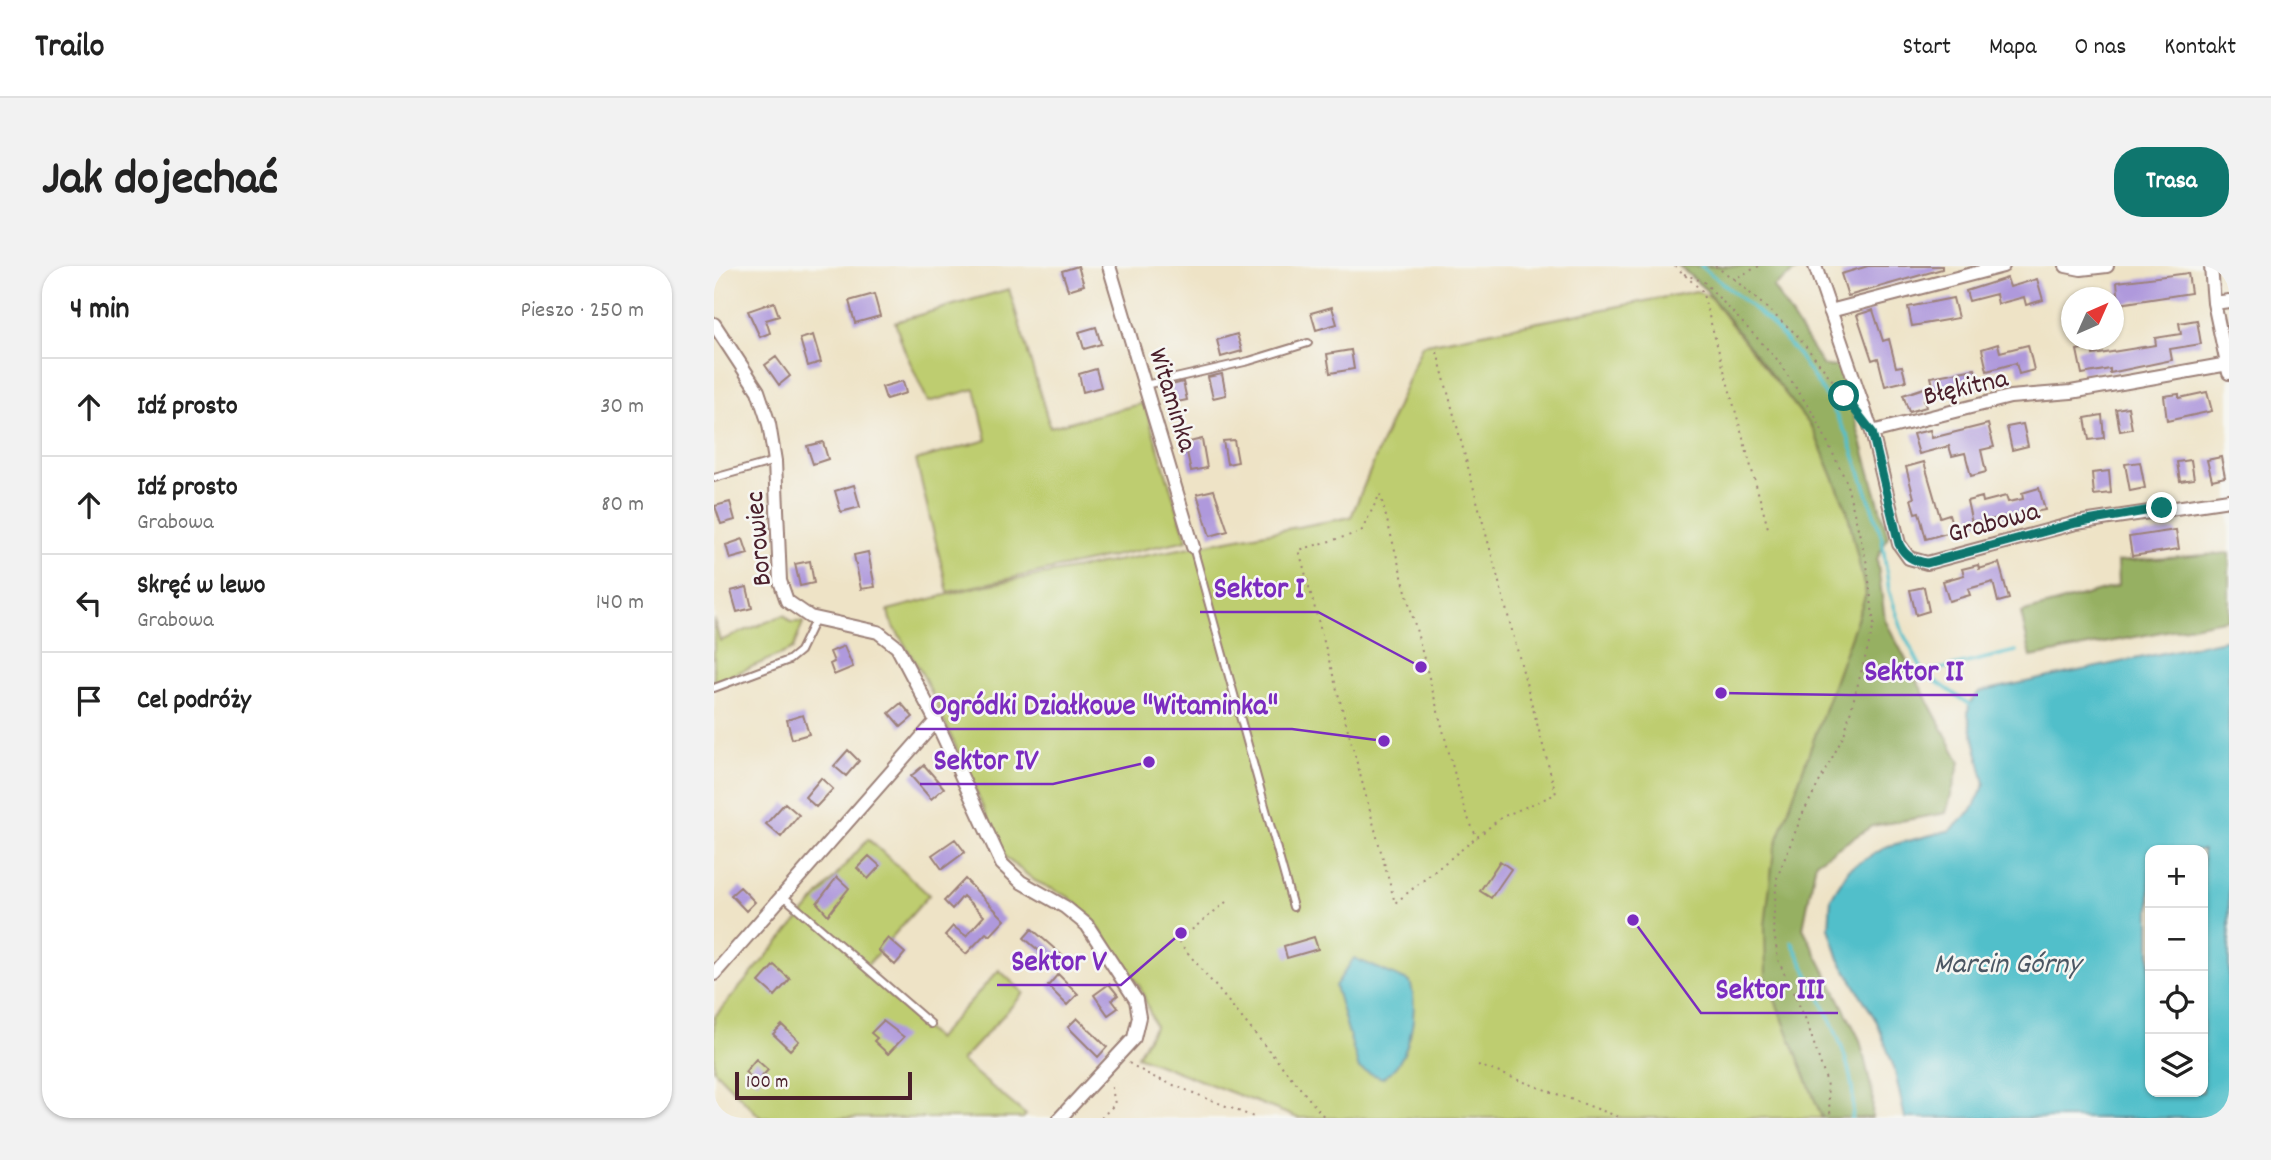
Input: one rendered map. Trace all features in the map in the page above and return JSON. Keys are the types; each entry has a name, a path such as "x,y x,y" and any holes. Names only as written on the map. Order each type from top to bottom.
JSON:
{"street":[{"name":"Witaminka","path":"1109,266 1193,547"},
{"name":"Grabowa","path":"1815,266 1872,432 1899,544 1903,552 1918,562 1927,563 2117,514 2229,500"},
{"path":"1830,311 2003,266"},
{"path":"2066,266 2081,269 2107,266"},
{"path":"2211,266 2214,303 2228,368"},
{"path":"2214,303 2229,300"},
{"name":"Borowiec","path":"714,324 762,400 775,461 781,586 792,606 816,618 870,629 891,640 904,656 1002,864 1021,882 1065,907 1083,921 1134,996 1139,1012 1134,1038 1060,1118"},
{"name":"Błękitna","path":"1872,432 2010,397 2071,392 2228,368"},
{"path":"714,974 936,721"}],"lane":[{"path":"1145,385 1249,361 1308,343"},
{"path":"714,478 775,461"},
{"path":"1193,547 1293,907"},
{"path":"714,688 789,660 800,651 816,618"},
{"path":"783,896 931,1024"}],"path":[{"path":"1675,266 1702,291 1768,528"},
{"path":"1715,266 1734,279 1796,334 1847,399"},
{"path":"1734,279 1759,266"},
{"path":"1684,274 1704,282 1776,358 1815,418 1846,481 1867,564 1874,625 1844,735 1802,816 1777,878 1773,924 1778,960 1806,1020 1826,1080 1831,1118"},
{"path":"1437,352 1556,794 1502,817 1477,838 1395,903 1299,550 1361,532 1380,494 1464,809 1477,838"},
{"path":"1226,902 1178,941 1325,1118"},
{"path":"1118,1056 1151,1076 1256,1118"},
{"path":"1478,1065 1622,1118"},
{"path":"1101,1118 1115,1104 1107,1068"}],"green space":[{"path":"1679,266 1802,266 1773,287 1823,366 1840,367 1888,536 1877,559 1885,620 1960,762 1946,813 1872,826 1816,862 1803,928 1860,1040 1873,1095 1872,1118 1822,1118 1766,977 1765,926 1774,850 1866,594 1847,510 1813,429 1706,290"},
{"path":"1009,289 1050,427 1144,403 1187,540 948,592 916,460 987,440 975,389 928,402 895,322"},
{"path":"1696,291 1709,296 1813,429 1847,510 1866,594 1788,812 1766,977 1822,1118 1298,1118 1137,1056 1155,1026 1140,987 1091,917 1069,897 1035,881 1006,858 924,677 890,620 888,610 977,587 1351,517 1422,345"},
{"path":"2229,553 2229,619 2031,657 2021,613 2118,586 2117,562"},
{"path":"784,615 791,622 803,622 793,649 714,683 714,619 720,641"},
{"path":"868,839 929,895 863,970 936,1039 999,970 1024,993 961,1061 1026,1115 1023,1118 761,1118 714,1070 714,1017"}],"water":[{"name":"Marcin Górny","path":"2229,639 2229,1118 1905,1118 1894,1068 1877,1022 1839,959 1829,928 1831,898 1849,869 1888,846 1951,830 1973,809 1985,784 1968,714 1969,704 1979,692"},
{"path":"1354,958 1410,982 1413,994 1413,1021 1406,1049 1392,1071 1382,1078 1359,1069 1335,986"}],"building":[{"path":"1078,266 1084,285 1068,290 1062,271"},
{"path":"1868,266 1942,266 1942,269 1848,296 1841,274"},
{"path":"2188,273 2191,293 2124,303 2124,287 2117,287 2117,282"},
{"path":"2007,278 2010,287 2037,279 2043,300 2026,305 2024,297 1998,304 1996,294 1969,301 1966,291"},
{"path":"874,294 880,316 855,323 849,301"},
{"path":"1953,298 1958,318 1912,326 1908,307"},
{"path":"774,302 779,316 766,320 770,333 760,337 748,311"},
{"path":"1332,307 1337,324 1316,330 1311,313"},
{"path":"1873,310 1883,341 1889,339 1896,367 1902,366 1906,381 1885,386 1878,358 1872,360 1857,315"},
{"path":"2197,320 2201,344 2170,349 2172,360 2110,373 2110,369 2082,374 2077,350 2092,350 2093,355 2156,345 2155,338 2181,334 2179,323"},
{"path":"1096,327 1101,344 1084,349 1079,332"},
{"path":"1237,334 1242,351 1221,357 1217,340"},
{"path":"813,335 821,362 808,366 800,339"},
{"path":"1998,344 2000,352 2028,345 2034,370 2019,374 2016,363 1987,371 1982,349"},
{"path":"1351,350 1354,369 1330,373 1327,354"},
{"path":"776,357 790,376 779,385 765,365"},
{"path":"1096,369 1101,387 1083,392 1079,374"},
{"path":"1975,369 1980,389 1924,400 1926,407 1909,412 1903,395 1933,385 1931,377"},
{"path":"1222,374 1226,395 1213,398 1208,377"},
{"path":"903,381 906,393 886,399 882,387"},
{"path":"1183,382 1187,400 1172,403 1168,386"},
{"path":"2207,392 2212,411 2167,421 2164,396 2179,394 2179,398"},
{"path":"2128,407 2132,429 2120,431 2116,409"},
{"path":"2102,415 2104,438 2089,440 2085,418"},
{"path":"1988,424 1994,447 1981,450 1986,472 1971,476 1965,453 1952,456 1949,446 1919,454 1913,434 1930,430 1932,438"},
{"path":"2023,424 2028,446 2012,450 2007,427"},
{"path":"1202,439 1207,468 1191,471 1185,443"},
{"path":"1234,440 1238,462 1227,464 1223,441"},
{"path":"823,442 828,459 813,464 807,446"},
{"path":"2221,457 2225,477 2212,480 2207,460"},
{"path":"2191,460 2194,479 2180,481 2177,462"},
{"path":"1924,462 1940,517 1949,514 1954,531 1926,539 1919,512 1915,513 1911,499 1914,498 1906,467"},
{"path":"2140,462 2145,488 2130,491 2125,464"},
{"path":"2109,471 2111,493 2094,495 2092,473"},
{"path":"854,485 860,507 841,512 835,491"},
{"path":"2039,488 2045,510 1972,523 1967,501 1982,497 1983,502 2006,496 2008,502 2023,499 2022,493"},
{"path":"1214,490 1228,531 1210,536 1197,494"},
{"path":"730,502 735,520 721,524 715,506"},
{"path":"2176,530 2179,549 2132,556 2129,537"},
{"path":"743,539 748,554 730,559 726,545"},
{"path":"868,552 875,587 861,589 854,555"},
{"path":"810,561 814,583 800,586 795,564"},
{"path":"1999,563 2009,599 1998,602 1993,582 1968,589 1970,595 1949,601 1943,581 1964,575 1962,569 1978,565 1979,569"},
{"path":"747,587 752,608 737,612 731,591"},
{"path":"1924,587 1929,611 1916,615 1910,590"},
{"path":"844,646 853,667 834,675 830,664 834,662 830,652"},
{"path":"901,703 913,717 901,727 889,713"},
{"path":"803,715 809,734 792,739 787,720"},
{"path":"848,750 859,761 846,776 834,766"},
{"path":"924,765 944,788 931,799 911,776"},
{"path":"821,778 833,789 816,807 805,797"},
{"path":"785,803 799,815 781,837 766,824"},
{"path":"955,839 965,852 942,869 932,855"},
{"path":"869,856 880,866 868,879 857,868"},
{"path":"1500,861 1511,869 1491,898 1480,891"},
{"path":"837,877 849,888 828,915 817,903"},
{"path":"965,879 1005,920 990,936 986,933 966,954 945,935 953,926 966,936 984,916 963,896 952,909 944,901"},
{"path":"740,887 755,902 746,911 731,895"},
{"path":"1032,929 1064,957 1053,969 1041,958 1044,955 1024,938"},
{"path":"1314,937 1318,949 1287,958 1284,946"},
{"path":"888,938 905,953 895,965 878,950"},
{"path":"774,965 790,979 775,996 759,982"},
{"path":"1058,974 1078,994 1067,1005 1048,986"},
{"path":"1109,984 1118,995 1112,1000 1118,1008 1108,1015 1094,995"},
{"path":"1077,1018 1107,1047 1098,1057 1068,1027"},
{"path":"883,1021 904,1037 888,1054 874,1041 877,1038 871,1033"},
{"path":"782,1025 799,1041 790,1050 773,1034"},
{"path":"756,1059 768,1070 757,1082 745,1072"}],"waterway":[{"path":"1701,266 1769,321 1798,355 1824,393 1848,437 1865,486 1882,538 1889,590 1903,633 1924,673 1969,704"},
{"path":"1924,673 2016,651"},
{"path":"1792,942 1843,1051 1850,1074 1852,1118"}],"place":[{"name":"Sektor I","path":"1421,667"},
{"name":"Sektor II","path":"1721,693"},
{"name":"Ogródki Działkowe \"Witaminka\"","path":"1384,741"},
{"name":"Sektor IV","path":"1149,762"},
{"name":"Sektor III","path":"1633,920"},
{"name":"Sektor V","path":"1181,933"}],"route":[{"path":"1844,396 1872,432 1899,544 1909,558 1918,562 1927,563 2076,523 2162,508"}]}
